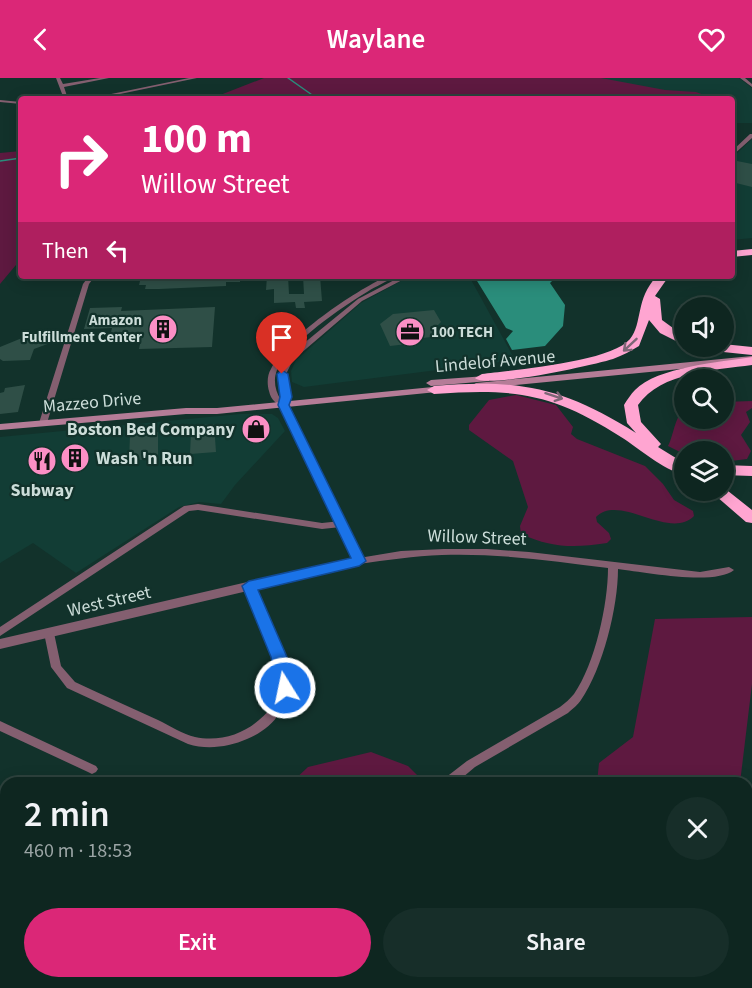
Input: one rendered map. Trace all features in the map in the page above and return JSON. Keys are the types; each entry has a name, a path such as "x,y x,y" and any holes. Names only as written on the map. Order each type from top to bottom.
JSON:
{"highway":[{"path":"735,252 752,250"},
{"path":"468,380 598,360 620,353 636,341 647,297 661,279"},
{"path":"669,279 657,293 652,314 663,330 674,336"},
{"path":"734,350 752,352"},
{"path":"674,456 662,450 640,430 632,413 635,398 646,386 660,379 752,360"},
{"path":"434,390 506,387 552,395 586,410 674,465"},
{"path":"734,470 752,471"},
{"path":"731,501 752,518"}],"main road":[{"name":"Lindelof Avenue","path":"243,405 752,352"},
{"name":"Lindelof Avenue","path":"282,400 434,390 752,360"},
{"name":"Mazzeo Drive","path":"0,427 243,405"}],"street":[{"path":"58,78 63,96"},
{"path":"61,86 107,78"},
{"path":"104,96 195,78"},
{"path":"742,78 752,86"},
{"path":"748,78 752,81"},
{"path":"0,101 18,103"},
{"path":"735,143 752,128"},
{"path":"735,151 752,135"},
{"path":"43,423 84,291 90,279"},
{"path":"359,561 282,400 272,373 284,355 352,297 387,279"},
{"path":"282,400 282,378 290,360 360,300 401,279"},
{"path":"0,632 187,508 322,526 341,524"},
{"name":"Willow Street","path":"225,592 359,561 410,554 483,553 700,575 729,570"},
{"path":"455,777 568,708 577,698 590,673 602,640 614,586 613,566"},
{"path":"49,633 58,671 76,688 192,741 205,743 233,740 247,735 270,718 280,704 285,688 279,657 249,586"},
{"name":"West Street","path":"0,644 225,592"},
{"path":"0,726 92,769"}],"shaded area":[{"path":"264,78 601,78 665,90 696,92 707,96 218,96"},
{"path":"562,78 739,78 752,88 752,123 735,123 735,96 630,96"},
{"path":"752,139 752,238 735,240 735,155"},
{"path":"18,151 18,263 0,284 0,153"},
{"path":"407,279 471,279 515,360 304,387 292,382 291,371 296,360 361,303"},
{"path":"476,279 554,279 550,283 565,305 563,326 545,346 512,350 506,339 513,331 506,328"},
{"path":"516,395 556,405 573,427 571,434 577,439 645,466 663,484 674,501 693,511 694,516 684,522 672,523 618,510 606,511 596,517 597,522 609,533 611,539 607,543 595,545 553,544 521,534 520,526 528,507 513,461 469,430 469,425 489,400"},
{"path":"752,401 752,408 746,412 750,422 741,435 751,451 747,459 734,461 734,441 674,441 674,449 668,446 674,429 734,429 734,402"},
{"path":"240,414 272,414 278,418 285,431 235,485 221,504 199,502 179,507 76,573 33,543 0,563 0,437"},
{"path":"752,617 752,684 741,777 598,777 599,763 633,737 655,619"},
{"path":"371,752 408,766 419,777 297,777 308,767"}],"building":[{"path":"737,161 752,164 752,187 735,183 735,163"},
{"path":"140,279 240,279 240,282 226,282 226,286 145,289 146,285 139,285"},
{"path":"267,279 288,279 289,294 304,294 303,279 320,279 322,301 304,302 305,308 296,308 295,302 274,303 274,289 266,290"},
{"name":"Amazon Fulfillment Center","path":"122,307 121,311 215,307 212,347 139,349 141,339 109,340 112,328 84,329 90,308"},
{"name":"100 TECH","path":"434,310 441,322 435,328 439,336 423,338 416,343 390,346 380,324 393,314"},
{"path":"22,338 34,338 32,342 50,343 34,349 30,360 3,361 0,359 0,347"},
{"path":"25,385 18,412 0,414 0,393 4,392 5,388"},
{"path":"214,424 216,452 190,454 191,433 188,433 188,426"},
{"path":"158,432 158,458 129,461 130,435"}],"waterway":[{"path":"288,78 314,96"},
{"path":"0,161 18,158"}],"place":[{"name":"Amazon Fulfillment Center","path":"163,329"},
{"name":"100 TECH","path":"410,332"},
{"name":"Boston Bed Company","path":"256,429"},
{"name":"Wash 'n Run","path":"75,458"},
{"name":"Subway","path":"42,461"}],"route":[{"path":"282,374 286,397 284,405 291,422 359,561 249,586 279,657 285,688"}]}
